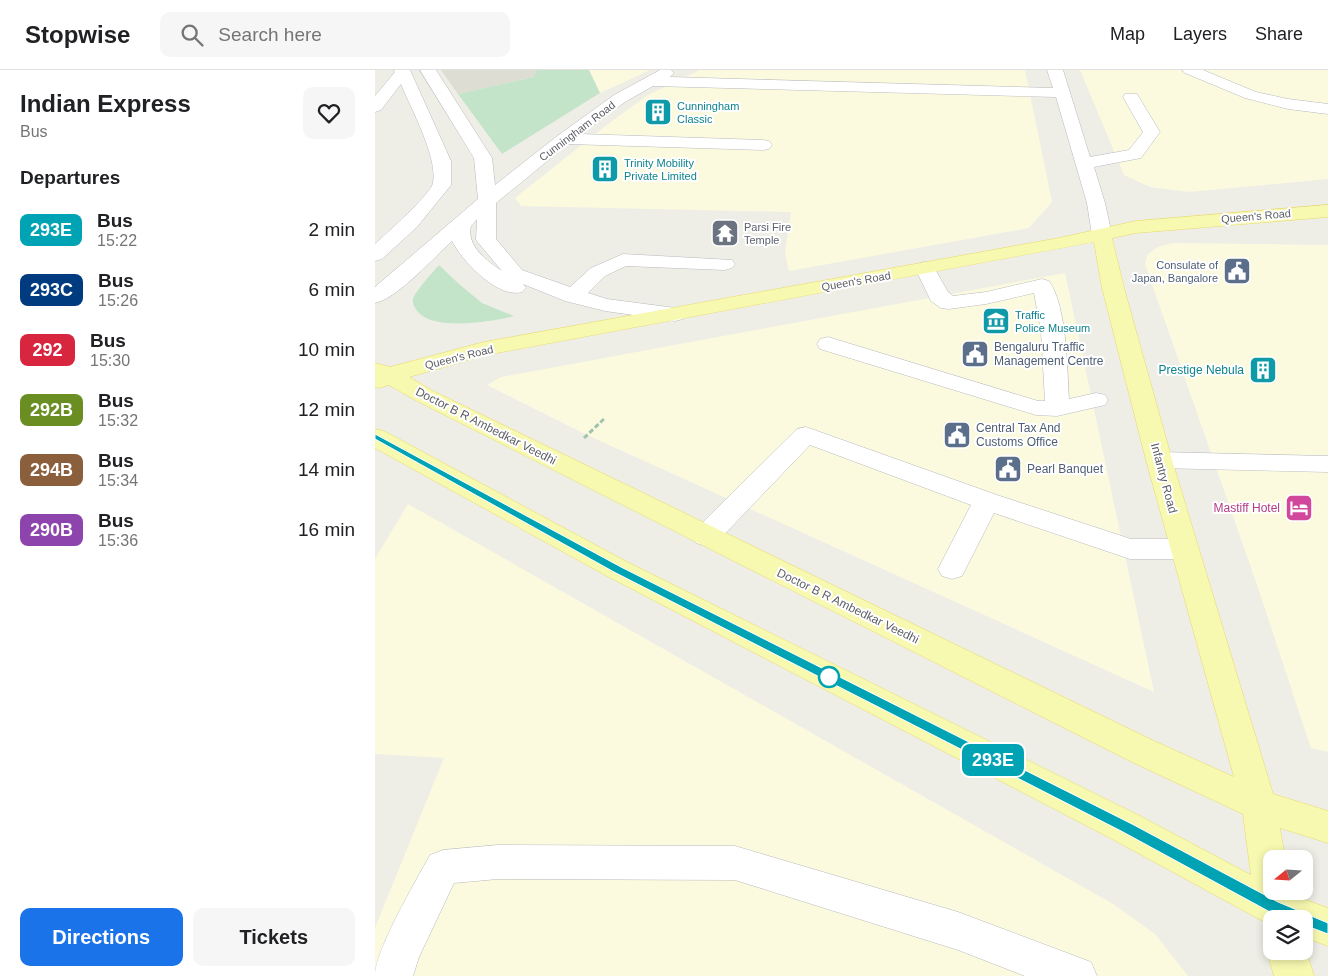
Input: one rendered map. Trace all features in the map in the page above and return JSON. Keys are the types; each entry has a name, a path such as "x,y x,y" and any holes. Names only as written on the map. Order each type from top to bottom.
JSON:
{"main road":[{"name":"Queen's Road","path":"380,376 484,349 1155,225 1328,211"},
{"name":"Infantry Road","path":"1102,235 1113,288 1159,460 1259,805 1274,901"},
{"name":"Doctor B R Ambedkar Veedhi","path":"380,376 425,396 1142,751 1259,805 1328,827"},
{"path":"375,437 617,569 1127,828 1328,927"},
{"path":"1290,960 1294,976"}],"street":[{"path":"428,70 483,158 487,200 486,240 515,274 573,296 605,305 675,314"},
{"name":"Cunningham Road","path":"375,297 391,286 487,200 586,122 649,81 672,70"},
{"name":"Infantry Road","path":"1055,70 1096,203 1102,235"},
{"path":"1190,70 1251,95 1288,104 1328,110"},
{"path":"375,83 379,79 402,73"},
{"path":"375,107 402,73"},
{"path":"375,255 409,222 442,185 442,161 402,73"},
{"path":"649,81 1063,93"},
{"path":"1084,164 1135,154 1152,132 1131,98"},
{"path":"564,139 763,146"},
{"path":"463,220 460,232 463,244 484,268 507,284 569,310 639,321"},
{"path":"573,296 598,272 623,260 725,264"},
{"path":"925,268 939,296 949,303 986,298 1043,285 1050,307 1054,336 1057,409"},
{"path":"828,344 1036,408 1057,409 1096,400"},
{"path":"706,536 806,435 987,501 1131,549 1184,549"},
{"path":"1159,460 1328,464"},
{"path":"952,569 987,501"},
{"path":"393,976 401,952 443,867 498,862 538,862 735,863 958,931 1077,976"}],"path":[{"path":"584,438 605,418"}],"shaded area":[{"path":"441,70 537,70 533,77 458,94"},
{"path":"537,70 589,70 600,93 502,154 458,94 533,77"},
{"path":"589,70 650,70 600,93"},
{"path":"700,70 1025,70 1052,202 1029,228 789,271 785,253 791,212 521,206 515,198 608,124 648,95"},
{"path":"1080,70 1328,70 1328,179 1189,192 1150,187 1124,175"},
{"path":"1173,243 1328,245 1328,752 1311,748 1255,579 1145,264 1148,254 1158,247"},
{"path":"439,265 482,303 514,316 492,321 464,323 450,323 426,318 418,312 413,304 413,299 421,286"},
{"path":"1065,273 1154,692 587,435 487,385 501,377"},
{"path":"408,504 1113,904 1155,934 1188,976 375,976 375,928 444,758 375,754 375,559"}],"bus line":[{"name":"293E","path":"375,437 428,464 617,569 1127,828 1274,907 1328,927"}],"place":[{"name":"Cunningham Classic","path":"658,112"},
{"name":"Trinity Mobility Private Limited","path":"605,169"},
{"name":"Parsi Fire Temple","path":"725,233"},
{"name":"Consulate of Japan, Bangalore","path":"1237,271"},
{"name":"Traffic Police Museum","path":"996,321"},
{"name":"Bengaluru Traffic Management Centre","path":"975,354"},
{"name":"Prestige Nebula","path":"1263,370"},
{"name":"Central Tax And Customs Office","path":"957,435"},
{"name":"Pearl Banquet","path":"1008,469"},
{"name":"Mastiff Hotel","path":"1299,508"}]}
